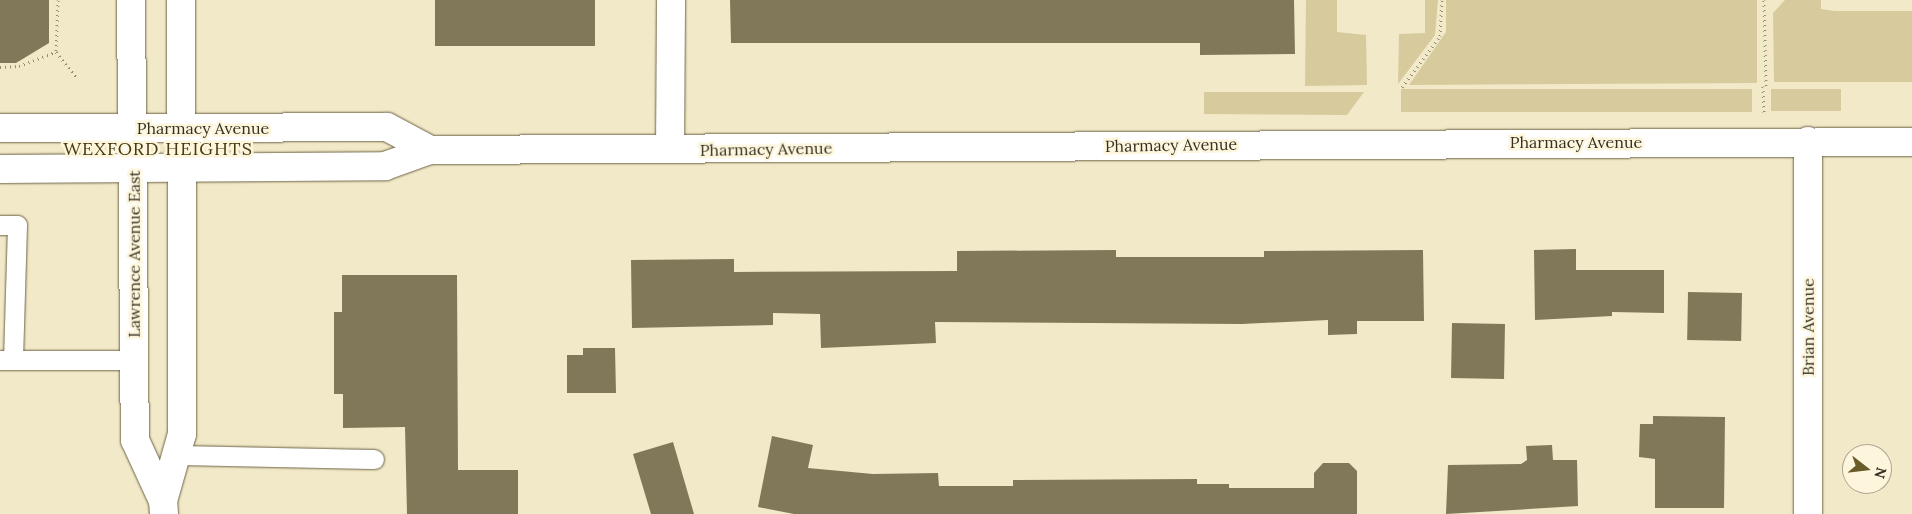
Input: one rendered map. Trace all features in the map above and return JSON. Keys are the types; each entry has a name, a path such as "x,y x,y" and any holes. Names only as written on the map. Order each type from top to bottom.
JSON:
{"street":[{"name":"Lawrence Avenue East","path":"131,0 135,440 164,508"},
{"name":"Lawrence Avenue East","path":"164,508 182,434 184,169 181,0"},
{"path":"670,150 671,0"},
{"name":"Pharmacy Avenue","path":"0,128 387,127 430,150"},
{"name":"Pharmacy Avenue","path":"0,169 385,166 430,150 670,150 1808,141 1912,142"},
{"name":"Brian Avenue","path":"1808,141 1808,514"}],"lane":[{"path":"0,225 17,225 6,359 134,360"},
{"path":"176,455 374,459"}],"path":[{"path":"58,0 56,52 76,76"},
{"path":"1402,87 1440,36 1442,0"},
{"path":"1764,0 1764,115"},
{"path":"0,66 19,66 56,52"}],"shaded area":[{"path":"1306,0 1337,0 1337,32 1366,35 1367,85 1305,86"},
{"path":"1425,0 1438,0 1435,35 1398,84 1399,34 1425,33"},
{"path":"1446,0 1757,0 1757,83 1409,85 1446,32"},
{"path":"1785,0 1821,0 1821,9 1835,11 1912,11 1912,82 1774,82 1773,13"},
{"path":"1401,89 1752,89 1752,112 1401,112"},
{"path":"1771,89 1841,89 1841,111 1771,111"},
{"path":"1204,92 1364,92 1347,115 1204,114"}],"building":[{"path":"0,0 49,0 49,43 16,63 0,63"},
{"path":"435,0 595,0 595,46 435,46"},
{"path":"730,0 1294,0 1295,54 1200,55 1200,43 731,43"},
{"path":"1576,249 1576,270 1664,270 1664,313 1612,312 1612,316 1535,320 1534,250"},
{"path":"1116,250 1116,257 1264,257 1264,251 1423,250 1424,321 1357,321 1357,334 1328,335 1328,320 1242,324 935,322 936,343 821,348 820,314 773,313 773,325 632,328 631,260 734,259 734,272 957,271 957,251"},
{"path":"342,275 457,275 458,470 518,470 518,514 407,514 405,427 343,428 343,394 334,394 334,312 342,312"},
{"path":"1688,292 1742,293 1741,341 1687,340"},
{"path":"1452,323 1505,324 1504,379 1451,378"},
{"path":"583,348 615,348 616,393 567,393 567,355 583,355"},
{"path":"1653,416 1725,417 1724,508 1655,508 1655,459 1639,457 1640,424 1653,424"},
{"path":"772,436 813,445 808,468 873,474 938,473 939,486 1013,486 1013,480 1197,479 1197,484 1229,484 1229,488 1314,488 1314,473 1323,463 1349,463 1357,471 1357,514 794,514 758,507"},
{"path":"673,442 694,514 651,514 633,454"},
{"path":"1552,445 1553,460 1577,460 1578,506 1446,514 1448,465 1521,464 1527,460 1526,446"}],"district":[{"name":"WEXFORD HEIGHTS","path":"158,149"}]}
